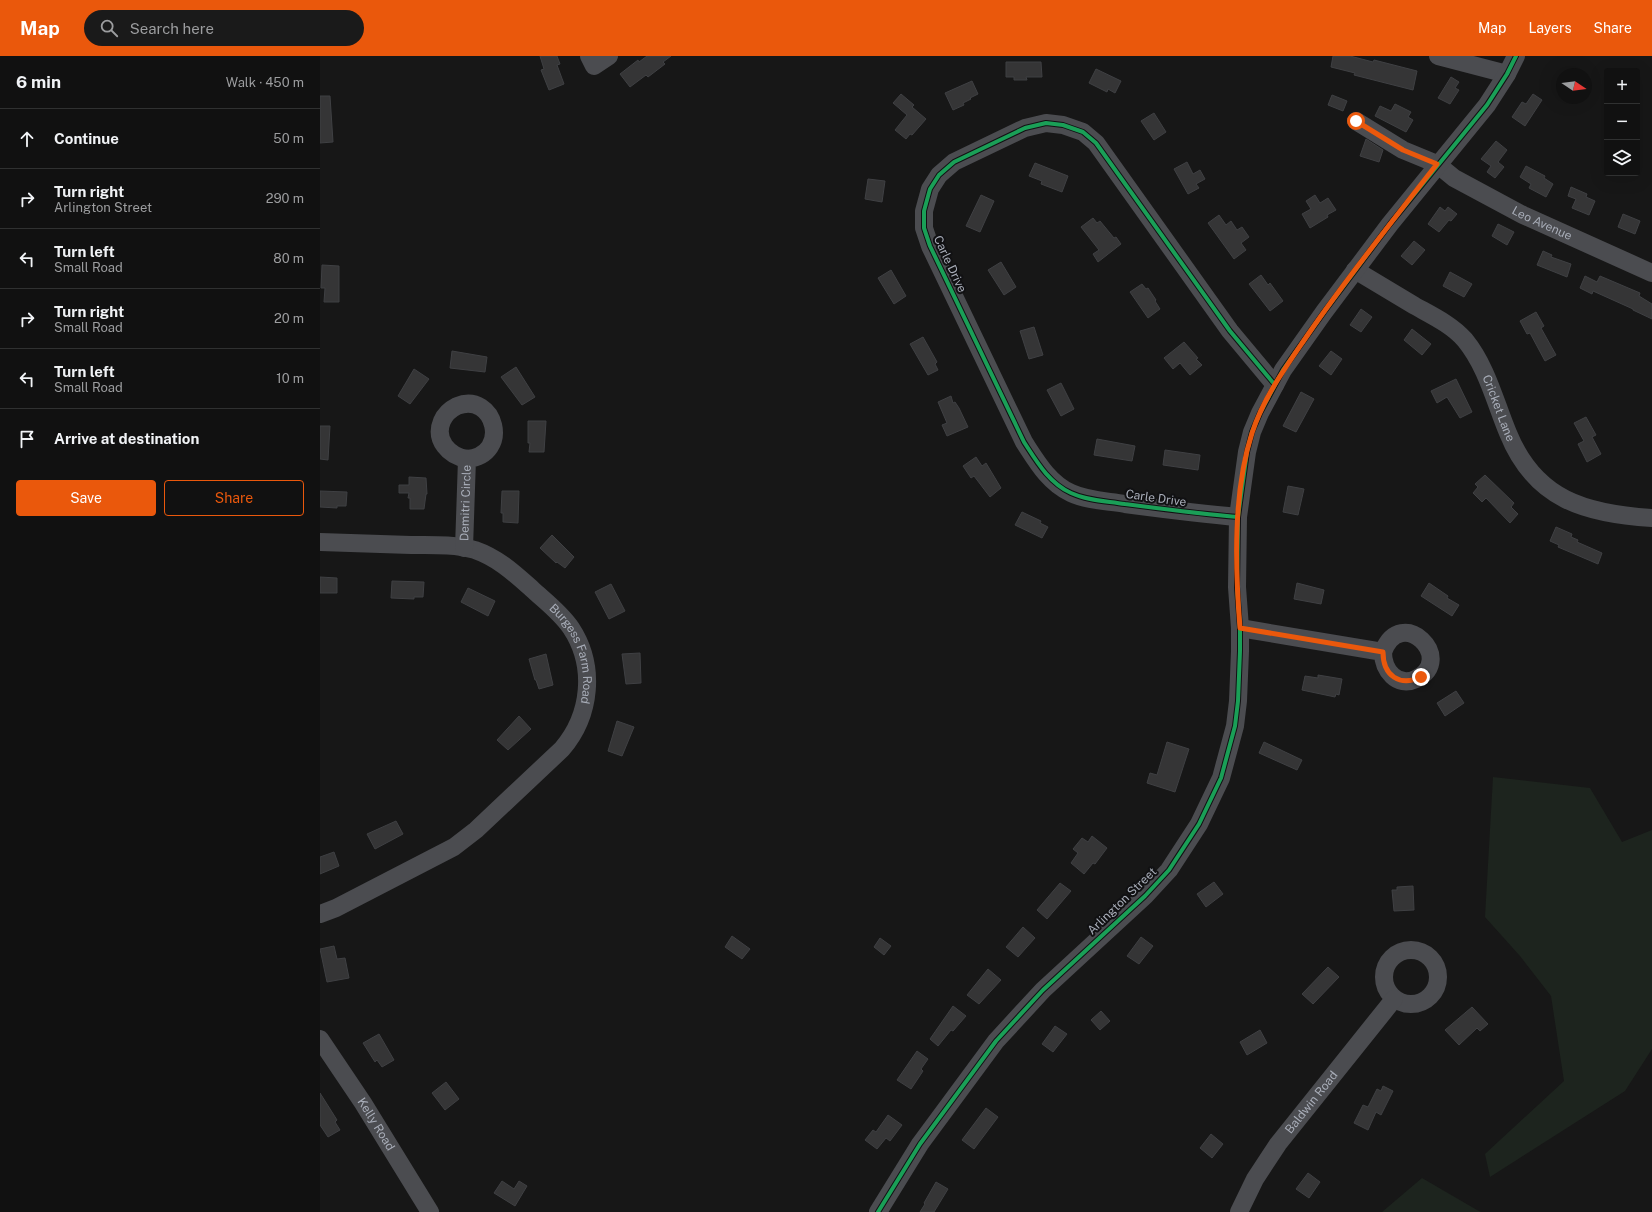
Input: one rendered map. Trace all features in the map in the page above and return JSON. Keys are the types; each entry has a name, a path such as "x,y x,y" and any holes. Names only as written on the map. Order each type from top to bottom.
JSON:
{"street":[{"path":"589,56 594,66 609,56"},
{"path":"1438,56 1507,74"},
{"name":"Arlington Street","path":"878,1212 920,1144 996,1041 1043,990 1145,896 1169,870 1199,824 1221,778 1235,726 1240,678 1240,628 1237,587 1238,517 1243,474 1252,432 1260,413 1283,370 1390,224 1437,164 1487,105 1507,74 1516,56"},
{"name":"Leo Avenue","path":"1356,121 1403,150 1437,164 1460,181 1523,215 1652,273"},
{"name":"Carle Drive","path":"1238,517 1182,512 1090,499 1071,493 1055,483 1040,467 1024,442 930,246 924,228 924,211 930,189 939,175 954,162 1025,128 1046,123 1063,125 1082,132 1096,143 1230,331 1275,385"},
{"name":"Cricket Lane","path":"1355,270 1441,321 1455,330 1465,340 1486,375 1508,434 1536,479 1564,499 1590,509 1608,514 1652,518"},
{"name":"Demitri Circle","path":"464,548 467,459"},
{"name":"Burgess Farm Road","path":"320,542 444,545 483,553 501,563 551,606 570,626 579,644 587,674 587,695 578,726 562,749 476,830 454,847 336,908 320,914"},
{"path":"1240,628 1383,652"},
{"name":"Baldwin Road","path":"1239,1212 1255,1179 1278,1144 1394,999"},
{"name":"Kelly Road","path":"320,1038 371,1116 430,1212"}],"shaded area":[{"path":"1493,777 1590,788 1622,842 1652,830 1652,1049 1625,1091 1490,1177 1485,1154 1564,1081 1551,996 1520,956 1485,917"},
{"path":"1422,1178 1477,1210 1481,1212 1382,1212"}],"building":[{"path":"540,56 557,56 560,64 557,65 564,84 549,90 541,70 544,69"},
{"path":"647,56 671,56 663,62 665,64 648,77 646,75 630,87 620,74 638,60 639,62"},
{"path":"1333,56 1350,56 1373,62 1374,60 1417,71 1413,90 1354,75 1355,73 1331,67"},
{"path":"1006,62 1041,62 1042,77 1026,77 1027,80 1014,80 1014,77 1006,77"},
{"path":"1096,69 1121,81 1115,93 1108,89 1107,92 1089,83"},
{"path":"1451,77 1459,82 1455,88 1459,90 1450,104 1438,98"},
{"path":"972,81 978,94 963,103 964,105 953,110 945,93"},
{"path":"901,94 914,105 912,107 926,119 912,135 910,134 906,139 895,130 907,115 893,103"},
{"path":"1533,94 1542,100 1525,126 1512,117 1522,102 1526,104"},
{"path":"1332,95 1347,101 1343,111 1328,105"},
{"path":"320,96 330,96 333,142 320,143"},
{"path":"1395,104 1411,112 1408,117 1413,120 1406,132 1375,116 1380,106 1391,111"},
{"path":"1154,113 1166,132 1154,140 1141,121"},
{"path":"1366,139 1383,150 1379,162 1360,156"},
{"path":"1496,141 1507,150 1498,162 1504,167 1495,178 1487,172 1491,166 1481,159"},
{"path":"1187,162 1193,174 1200,170 1205,179 1196,184 1199,188 1188,194 1174,169"},
{"path":"1035,163 1068,176 1062,192 1041,184 1042,181 1029,176"},
{"path":"1526,166 1545,176 1544,178 1553,184 1546,197 1529,188 1531,184 1520,177"},
{"path":"868,179 885,181 882,202 865,199"},
{"path":"1571,187 1587,194 1586,197 1595,201 1589,215 1572,208 1576,199 1568,196"},
{"path":"981,195 994,201 980,232 966,226"},
{"path":"1315,195 1320,203 1328,198 1336,210 1327,215 1328,217 1310,228 1302,214 1311,209 1306,201"},
{"path":"1440,207 1445,211 1448,207 1457,214 1451,221 1449,220 1439,232 1428,224"},
{"path":"1623,214 1640,221 1635,234 1618,227"},
{"path":"1219,215 1226,225 1231,221 1237,230 1242,227 1249,237 1241,243 1246,250 1234,259 1208,223"},
{"path":"1093,218 1097,223 1100,221 1121,244 1098,262 1093,254 1099,250 1081,227"},
{"path":"1498,224 1514,232 1507,245 1492,236"},
{"path":"1414,241 1425,250 1412,265 1401,256"},
{"path":"1543,251 1552,255 1551,257 1571,264 1567,277 1537,265"},
{"path":"1001,262 1016,287 1004,295 988,270"},
{"path":"322,265 339,266 339,302 324,302 325,288 321,288"},
{"path":"891,270 906,296 894,304 878,278"},
{"path":"1450,272 1472,284 1464,297 1443,286"},
{"path":"1261,275 1268,285 1270,283 1283,301 1270,311 1249,284"},
{"path":"1585,276 1597,282 1600,276 1640,293 1639,296 1652,304 1652,319 1593,291 1592,294 1580,288"},
{"path":"1142,284 1146,289 1148,288 1160,309 1148,318 1130,292"},
{"path":"1361,309 1372,317 1361,332 1350,325"},
{"path":"1536,312 1544,326 1541,328 1556,355 1545,361 1530,333 1527,334 1520,321"},
{"path":"1034,327 1043,355 1029,359 1020,331"},
{"path":"1412,329 1431,344 1422,355 1404,340"},
{"path":"923,337 937,362 935,364 938,370 928,375 910,344"},
{"path":"1184,342 1202,365 1190,375 1180,363 1173,369 1164,358"},
{"path":"452,351 487,357 485,372 450,368"},
{"path":"1331,351 1342,359 1331,375 1319,366"},
{"path":"516,367 535,397 522,405 501,377"},
{"path":"414,369 429,379 410,404 398,396"},
{"path":"1456,379 1472,412 1460,418 1447,397 1437,403 1431,391"},
{"path":"1061,383 1074,409 1061,416 1047,390"},
{"path":"1301,392 1314,399 1296,432 1283,426"},
{"path":"951,396 953,403 955,402 959,408 968,427 947,436 942,425 947,423 938,402"},
{"path":"1586,417 1596,435 1592,437 1601,454 1587,462 1578,444 1584,441 1574,423"},
{"path":"528,421 546,421 544,452 529,452 530,443 528,443"},
{"path":"320,426 330,426 328,460 320,459"},
{"path":"1097,439 1135,446 1132,461 1094,455"},
{"path":"1165,450 1200,455 1198,470 1163,465"},
{"path":"976,457 982,466 986,463 1001,488 990,497 974,476 971,478 963,466"},
{"path":"1485,475 1514,503 1511,507 1518,514 1510,523 1486,498 1482,502 1473,493 1478,487 1475,484"},
{"path":"409,477 426,478 427,494 424,509 410,509 410,498 408,498 409,493 399,493 399,485 409,485"},
{"path":"1288,486 1304,489 1298,515 1283,512"},
{"path":"320,491 347,492 346,506 337,506 337,508 320,507"},
{"path":"502,491 519,491 518,523 503,522 503,513 501,513"},
{"path":"1022,512 1041,521 1040,523 1048,527 1042,538 1015,525"},
{"path":"1556,527 1572,534 1571,537 1578,540 1577,542 1602,553 1598,564 1558,547 1559,545 1550,541"},
{"path":"552,535 574,557 565,568 557,562 556,563 540,548"},
{"path":"320,577 337,578 337,593 320,593"},
{"path":"392,581 424,582 423,597 414,597 414,599 391,598"},
{"path":"1297,583 1324,590 1321,604 1294,599"},
{"path":"1429,583 1448,596 1447,598 1459,605 1452,616 1421,596"},
{"path":"611,584 625,611 609,619 595,592"},
{"path":"468,588 495,601 488,616 461,602"},
{"path":"640,653 641,683 626,684 622,654"},
{"path":"546,654 553,685 539,689 529,659"},
{"path":"1318,675 1342,679 1339,695 1336,694 1335,697 1302,690 1305,676 1318,678"},
{"path":"1456,691 1464,703 1445,716 1437,703"},
{"path":"519,716 531,729 508,750 497,740"},
{"path":"617,721 634,727 622,756 608,751"},
{"path":"1167,742 1189,749 1175,792 1147,783 1150,773 1157,775"},
{"path":"1264,742 1302,760 1297,770 1259,753"},
{"path":"396,821 403,834 375,849 367,834"},
{"path":"1092,836 1107,848 1095,864 1093,863 1084,874 1071,863 1078,853 1073,849 1082,838 1088,842"},
{"path":"334,852 339,866 320,874 320,857"},
{"path":"1214,882 1223,894 1206,907 1197,894"},
{"path":"1060,883 1071,891 1047,919 1037,910"},
{"path":"1413,886 1414,910 1394,911 1392,890 1397,890 1397,887"},
{"path":"1023,927 1035,938 1018,957 1006,947"},
{"path":"732,936 750,949 742,959 725,947"},
{"path":"1141,937 1153,946 1139,964 1127,956"},
{"path":"880,938 891,946 884,955 874,947"},
{"path":"334,946 337,959 345,958 349,978 327,982 320,949"},
{"path":"1328,967 1339,977 1313,1004 1302,994"},
{"path":"988,969 1001,980 979,1004 967,995"},
{"path":"953,1006 966,1016 953,1031 951,1030 938,1046 930,1039"},
{"path":"1472,1007 1488,1024 1480,1031 1477,1028 1459,1045 1445,1030"},
{"path":"1101,1011 1110,1021 1100,1030 1091,1020"},
{"path":"1055,1026 1067,1034 1053,1052 1042,1044"},
{"path":"1260,1030 1267,1043 1247,1055 1240,1042"},
{"path":"379,1034 394,1060 382,1067 377,1060 375,1062 363,1043"},
{"path":"917,1051 928,1059 921,1069 923,1071 911,1089 897,1080"},
{"path":"446,1082 459,1099 445,1110 432,1093"},
{"path":"1383,1086 1393,1091 1381,1115 1376,1112 1368,1130 1354,1123 1363,1105 1368,1107 1377,1089 1381,1091"},
{"path":"320,1093 337,1120 335,1122 340,1130 328,1137 320,1125"},
{"path":"986,1108 998,1117 974,1149 962,1140"},
{"path":"888,1115 902,1125 890,1141 886,1138 877,1149 865,1140 873,1130 876,1132"},
{"path":"1211,1134 1223,1144 1212,1158 1200,1148"},
{"path":"1308,1173 1320,1182 1309,1198 1296,1189"},
{"path":"502,1181 514,1189 519,1181 527,1186 515,1206 494,1193"},
{"path":"936,1182 948,1189 934,1212 920,1212 925,1204 924,1203"}],"cycle path":[{"path":"878,1212 920,1144 996,1041 1043,990 1145,896 1169,870 1199,824 1221,778 1235,726 1238,701 1240,651 1237,587 1238,517 1247,452 1252,432 1260,413 1283,370 1324,312 1390,224 1487,105 1507,74 1516,56"},
{"path":"1238,517 1091,499 1078,496 1063,489 1050,478 1024,442 930,246 924,228 924,211 930,189 939,175 954,162 1025,128 1046,123 1063,125 1083,132 1096,143 1230,331 1275,385"}],"route":[{"path":"1356,121 1403,150 1437,164 1324,312 1283,370 1260,413 1252,432 1247,452 1238,517 1237,587 1240,628 1383,652 1383,660 1390,675 1405,681 1421,677"}]}
